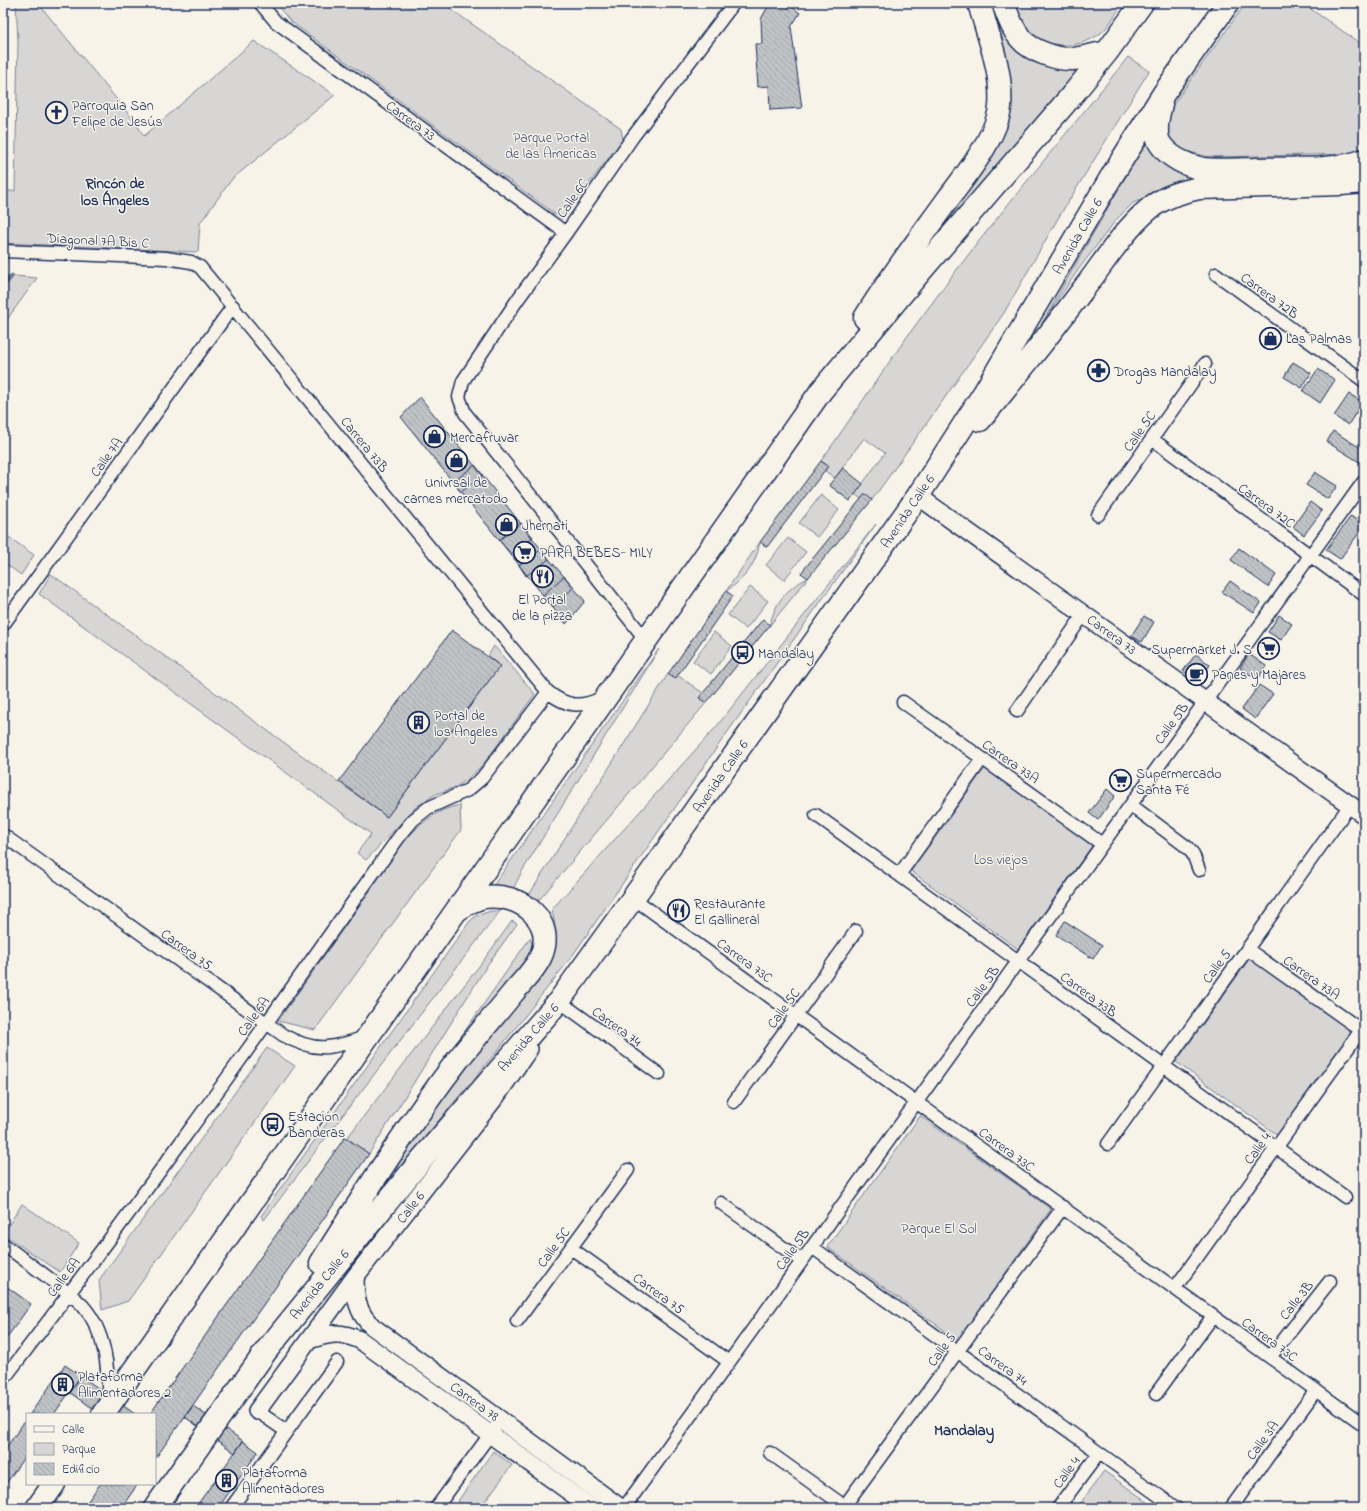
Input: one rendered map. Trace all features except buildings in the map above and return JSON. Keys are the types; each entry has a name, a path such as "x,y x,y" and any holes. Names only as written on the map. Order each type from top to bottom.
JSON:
{"highway":[{"path":"105,1410 821,391 870,311 966,174 989,138 997,119 1000,97 998,76 979,3"},
{"path":"1003,3 1011,24 1022,40 1038,50 1052,56 1072,59 1107,52"},
{"path":"821,391 920,272 1059,111 1107,52 1142,3"},
{"name":"Avenida Calle 6","path":"155,1508 266,1350 422,1159 559,1001 633,898 918,496 984,393 1113,174 1164,93 1228,3"},
{"path":"1164,93 1158,118 1157,132 1160,144 1168,153 1182,162 1193,166 1213,169 1304,168 1340,166 1364,160"},
{"path":"918,496 1032,357 1116,246 1150,208 1165,198 1182,191 1199,188 1364,182"},
{"path":"266,1350 419,1112 460,1058 539,960 544,947 545,934 542,924 536,916 524,906 504,897 494,897 476,900 455,911"},
{"path":"37,1508 53,1485"}],"street":[{"name":"Carrera 73","path":"260,3 276,22 566,233"},
{"name":"Calle 6C","path":"646,640 465,413 459,397 463,381 518,299 632,138 734,3"},
{"name":"Diagonal 7A Bis C","path":"3,251 166,258 191,262"},
{"name":"Carrera 73B","path":"191,262 200,267 233,306 548,692 568,704 580,705 590,703 607,696"},
{"name":"Carrera 72B","path":"1216,274 1364,381"},
{"name":"Calle 7A","path":"3,625 233,306"},
{"name":"Calle 5C","path":"1098,515 1205,364"},
{"name":"Carrera 72C","path":"1152,439 1364,595"},
{"name":"Calle 5B","path":"623,1508 1364,481"},
{"name":"Carrera 73","path":"918,496 1364,815"},
{"path":"1017,711 1084,614"},
{"name":"Calle 6A","path":"3,1380 70,1294 266,1024 399,837 413,820 428,808 468,790 482,778 548,692"},
{"name":"Carrera 73A","path":"903,702 1102,844"},
{"path":"900,875 982,759"},
{"path":"1131,805 1188,847 1199,870"},
{"name":"Calle 5","path":"1108,1144 1350,805"},
{"name":"Carrera 73B","path":"816,815 1345,1197"},
{"name":"Carrera 75","path":"3,834 266,1024 298,1044 309,1047 334,1046 347,1044 367,1037"},
{"name":"Carrera 73C","path":"633,898 1364,1425"},
{"name":"Calle 5C","path":"734,1102 856,931"},
{"name":"Carrera 73A","path":"1247,949 1362,1028"},
{"name":"Carrera 74","path":"559,1001 658,1074"},
{"name":"Calle 6","path":"257,1411 355,1278 497,1095 559,1001"},
{"name":"Calle 4","path":"1174,1288 1362,1028"},
{"name":"Calle 5C","path":"518,1321 628,1170"},
{"path":"721,1203 802,1261"},
{"name":"Calle 5","path":"845,1507 1063,1208"},
{"path":"3,1244 70,1294 89,1314 102,1343 108,1372 105,1410"},
{"name":"Carrera 74","path":"812,1247 1176,1508"},
{"name":"Carrera 75","path":"571,1248 729,1362"},
{"name":"Carrera 78","path":"355,1278 355,1297 366,1321 623,1508"},
{"name":"Calle 3B","path":"1270,1357 1330,1281"},
{"path":"1156,1394 1213,1316"},
{"name":"Carrera 78","path":"309,1340 328,1334 339,1333 360,1340 592,1508"},
{"path":"231,1508 336,1362"},
{"name":"Calle 3A","path":"1231,1508 1316,1390"},
{"path":"257,1411 286,1431"},
{"path":"436,1508 501,1420"},
{"path":"770,1453 845,1507"},
{"name":"Calle 4","path":"1058,1508 1099,1453"}],"green space":[{"path":"16,3 38,3 136,123 144,136 254,41 335,95 232,179 200,223 198,252 3,243 3,191 15,191 18,41"},
{"name":"Parque Portal de las Americas","path":"275,3 442,3 621,129 623,139 562,219 290,21"},
{"path":"987,3 995,3 1004,29 1082,65 954,215 950,211 1000,140"},
{"path":"1013,3 1123,3 1110,23 1101,33 1088,41 1061,45 1048,42 1037,37 1026,28 1018,17"},
{"path":"1246,3 1302,3 1364,46 1364,149 1352,154 1209,157 1178,149 1164,134 1169,110"},
{"path":"1128,57 1149,71 1060,215 1004,313 872,500 861,499 855,494 885,453 864,438 835,478 825,471 828,466 821,461 903,342 956,271 1004,209"},
{"path":"1149,136 1205,178 1163,190 1133,203 1116,220 1078,270 1042,323"},
{"path":"3,275 37,278 3,325"},
{"path":"821,495 839,510 817,537 799,523"},
{"path":"876,524 722,740 570,959 498,1050 360,1214 422,1123 554,948 556,932 552,909 717,726"},
{"path":"3,533 34,555 21,575 3,562"},
{"path":"788,538 806,552 784,580 766,565"},
{"path":"760,542 756,558 749,571 739,582 726,591"},
{"path":"51,574 387,817 500,666 488,656 494,646 535,694 483,765 456,787 436,794 416,807 366,860 357,853 371,834 39,594"},
{"path":"808,578 770,625 775,609 783,597 794,586"},
{"path":"750,587 768,601 746,629 728,615"},
{"path":"714,632 732,646 711,674 693,661"},
{"path":"659,649 521,873 512,891 491,889"},
{"path":"668,674 674,679 677,675 703,693 699,698 706,703 539,900 529,895"},
{"name":"Los viejos","path":"985,768 1092,846 1018,949 911,871"},
{"path":"460,805 461,830 315,1030 278,1021 407,838 419,826 437,813"},
{"path":"491,911 500,911 264,1220 261,1216 470,921 476,916"},
{"path":"512,921 517,924 488,964 369,1154 347,1138"},
{"path":"530,938 532,944 529,958 448,1055"},
{"path":"1250,958 1353,1032 1279,1136 1176,1062"},
{"path":"267,1048 295,1066 128,1301 102,1310 99,1280"},
{"name":"Parque El Sol","path":"920,1116 1051,1209 958,1340 827,1247"},
{"path":"22,1204 79,1243 60,1272 3,1234"},
{"path":"493,1451 512,1465 480,1508 468,1508 458,1501"},
{"path":"1104,1471 1156,1508 1077,1508"}],"waterway":[{"path":"3,286 12,276"}],"place":[{"name":"Parroquia San Felipe de Jesús","path":"56,113"},
{"name":"Las Palmas","path":"1271,338"},
{"name":"Drogas Mandalay","path":"1099,371"},
{"name":"Mercafruvar","path":"435,437"},
{"name":"Univrsal de carnes mercatodo","path":"456,460"},
{"name":"Jhernati","path":"506,525"},
{"name":"PARA BEBES- MILY","path":"525,552"},
{"name":"El Portal de la pizza","path":"542,577"},
{"name":"Supermarket J. S","path":"1268,649"},
{"name":"Mandalay","path":"742,653"},
{"name":"Panes y Majares","path":"1197,674"},
{"name":"Portal de los Angeles","path":"419,723"},
{"name":"Supermercado Santa Fé","path":"1121,781"},
{"name":"Restaurante El Gallineral","path":"678,911"},
{"name":"Estación Banderas","path":"273,1124"},
{"name":"Plataforma Alimentadores 2","path":"63,1384"},
{"name":"Plataforma Alimentadores","path":"226,1480"}],"district":[{"name":"Rincón de los Ángeles","path":"115,192"},
{"name":"Mandalay","path":"964,1430"}]}
